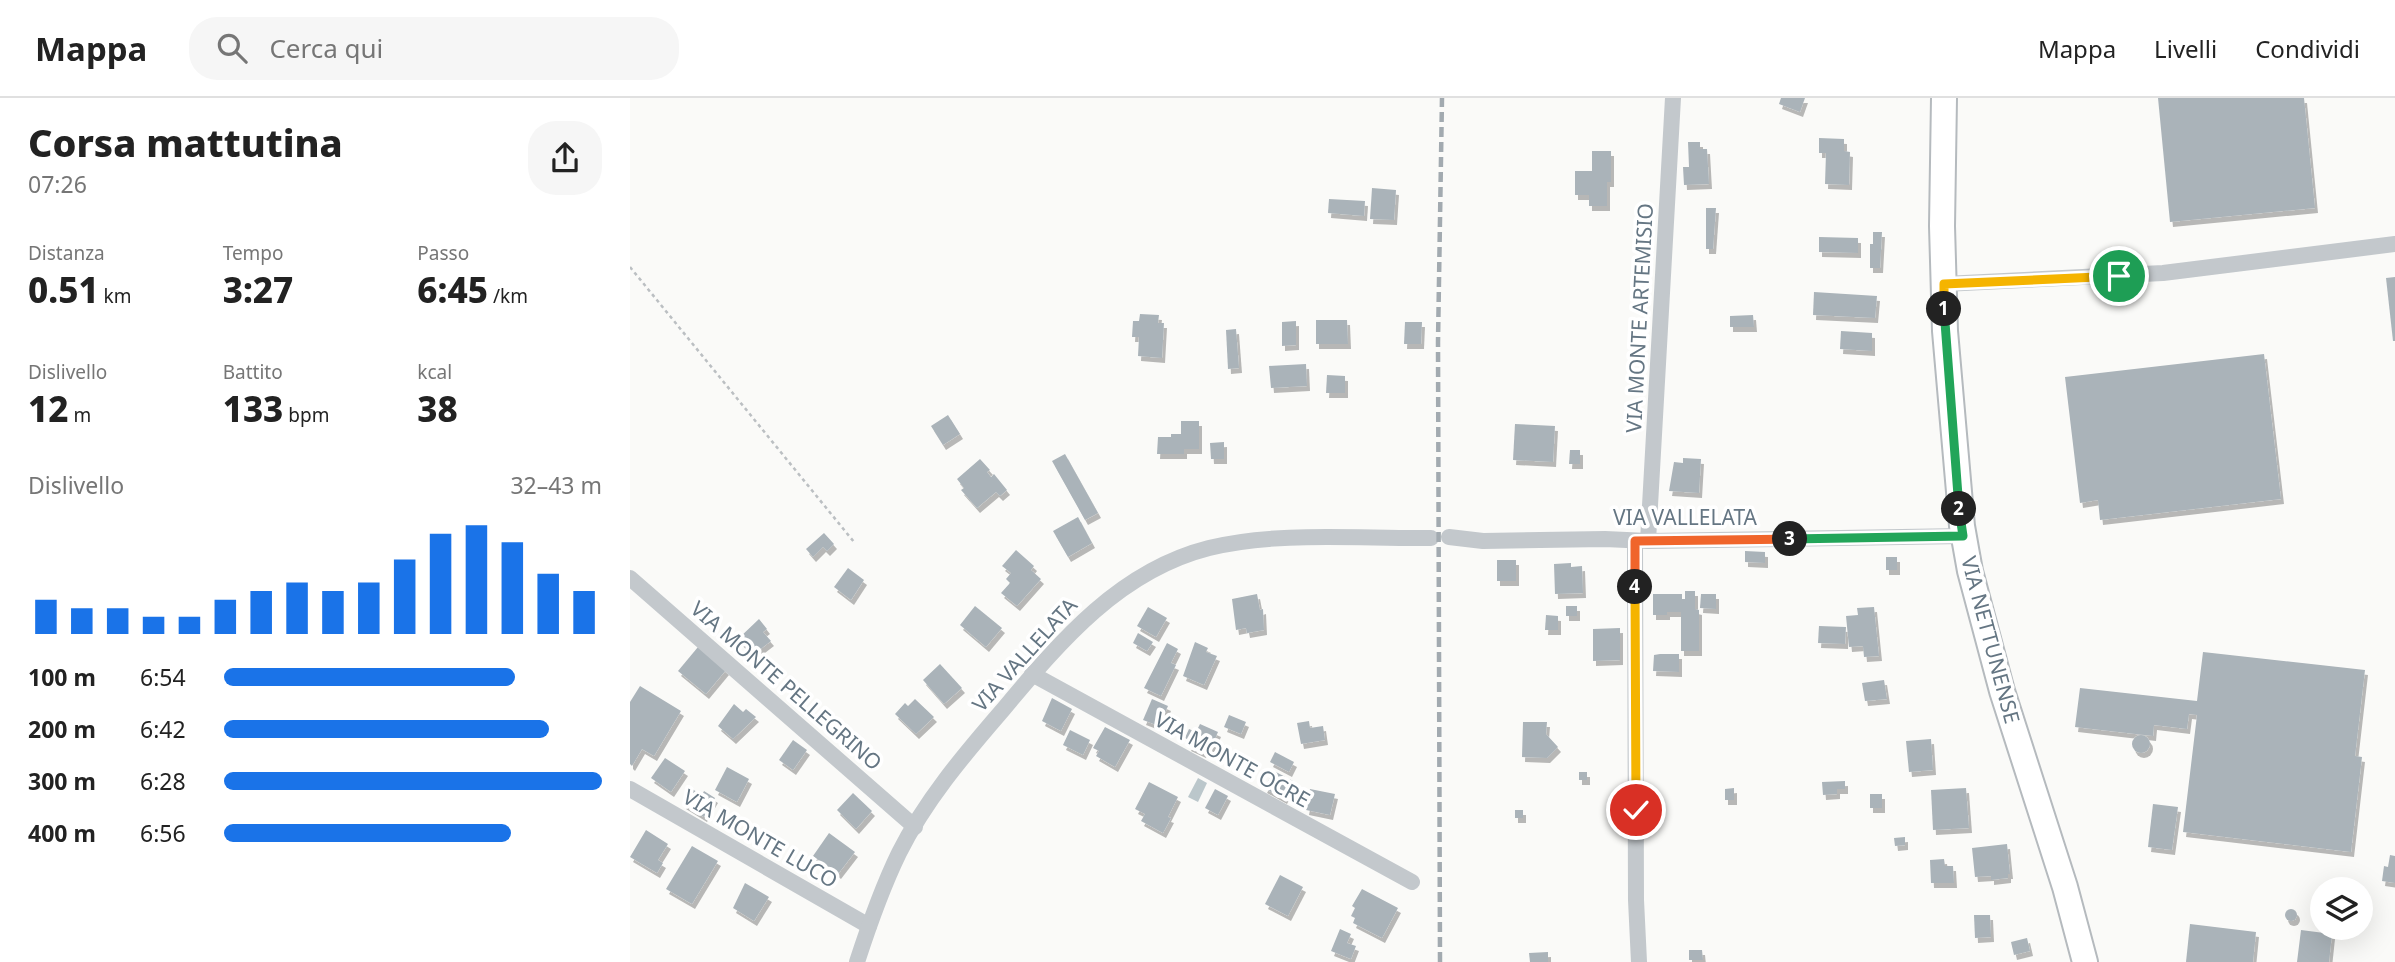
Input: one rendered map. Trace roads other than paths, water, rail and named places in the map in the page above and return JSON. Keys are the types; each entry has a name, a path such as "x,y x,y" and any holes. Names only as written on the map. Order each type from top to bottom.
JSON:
{"main road":[{"name":"VIA NETTUNENSE","path":"1944,98 1946,350 1963,536 1998,678 2065,887 2085,962"}],"street":[{"name":"VIA MONTE ARTEMISIO","path":"1639,962 1636,900 1642,541 1673,98"},
{"path":"1944,284 2163,273 2395,244"},
{"name":"VIA VALLELATA","path":"1449,537 1483,541 1642,541 1963,536"},
{"name":"VIA VALLELATA","path":"857,962 899,853 957,764 1032,674 1083,620 1115,593 1161,565 1210,548 1272,540 1431,538"},
{"name":"VIA MONTE PELLEGRINO","path":"630,578 915,827"},
{"name":"VIA MONTE OCRE","path":"1032,674 1412,882"},
{"name":"VIA MONTE LUCO","path":"630,789 869,926"}],"railway":[{"path":"1440,962 1438,342 1442,98"}]}
